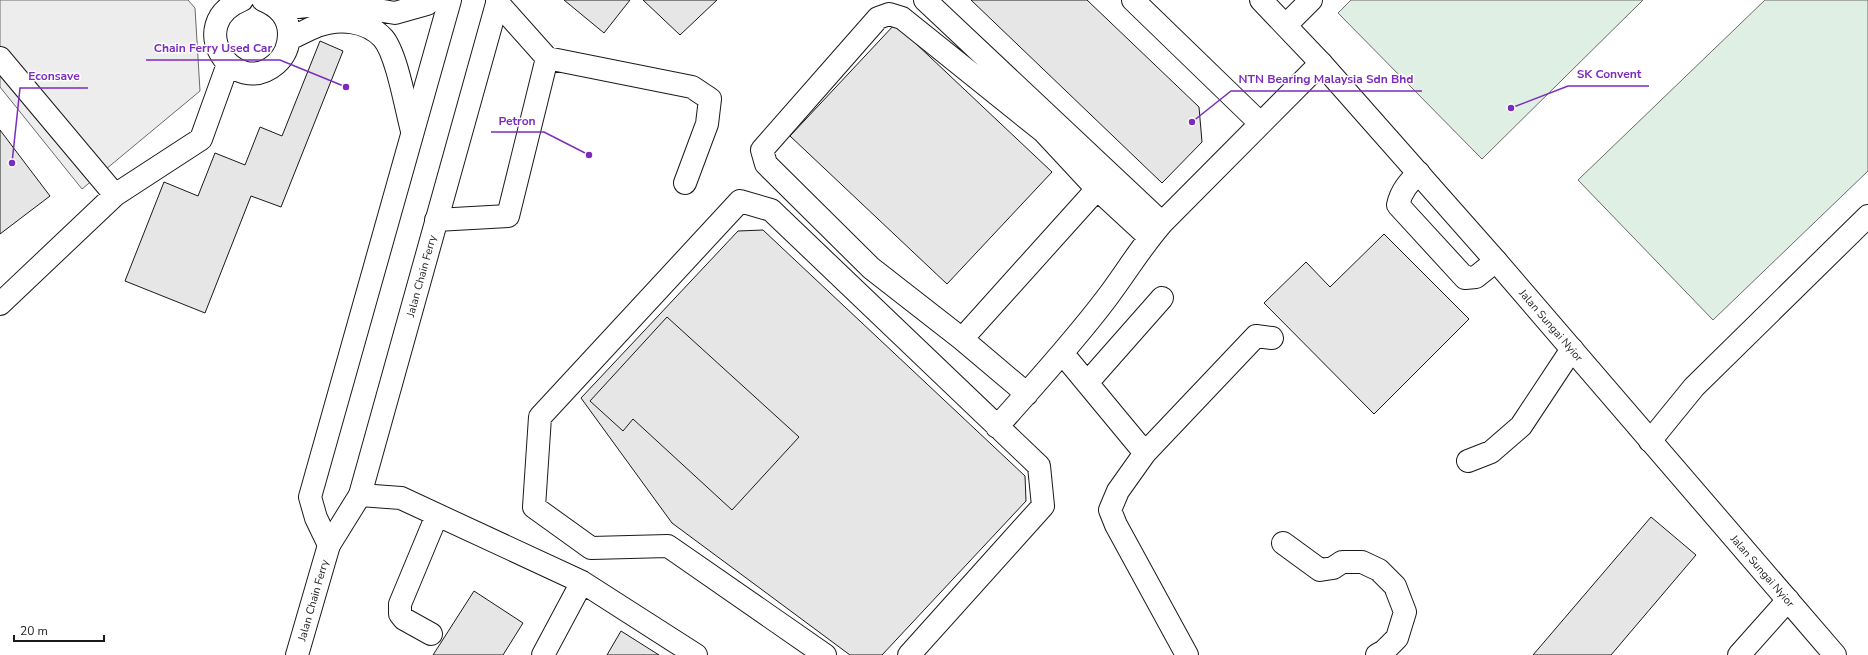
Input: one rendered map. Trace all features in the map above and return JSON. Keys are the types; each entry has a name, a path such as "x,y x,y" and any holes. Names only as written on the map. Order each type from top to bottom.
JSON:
{"main road":[{"path":"271,5 330,2 395,13 427,4 431,0"},
{"name":"Jalan Chain Ferry","path":"329,545 316,518 310,497 450,0"},
{"path":"925,0 1156,230"},
{"path":"1133,0 1260,123"},
{"name":"Jalan Sungai Nyior","path":"1261,0 1321,63 1419,173 1835,655"},
{"path":"1286,25 1311,0"},
{"path":"497,1 547,58 692,87 710,99 707,124 685,183"},
{"name":"Jalan Chain Ferry","path":"297,655 329,545 360,495 497,1"},
{"path":"228,3 219,20 216,31 216,43 220,54 228,64 238,70 249,73 260,72 272,68 283,55 290,39 286,18 271,5"},
{"path":"1027,394 962,339 871,268 766,164 762,150 878,18 889,14 902,18 1044,132 1098,189 1156,230"},
{"path":"290,39 318,26 343,21 368,26 383,38 393,58 412,131"},
{"path":"0,58 115,195"},
{"path":"436,220 508,216 547,58"},
{"path":"997,426 1063,354 1107,299 1156,230 1260,123 1321,63"},
{"path":"0,304 115,195 201,139 228,64"},
{"path":"1419,173 1410,181 1400,196 1398,205 1465,278 1476,277 1496,261"},
{"path":"962,339 1098,189"},
{"path":"825,655 668,546 591,548 534,507 540,417 740,201 771,210 1040,466 1043,506 909,655"},
{"path":"1650,441 1694,387 1868,216"},
{"path":"1087,383 1162,298"},
{"path":"1187,655 1116,525 1110,510 1118,491 1145,453 1256,336 1272,338"},
{"path":"1468,461 1491,452 1521,426 1572,349"},
{"path":"1063,354 1145,453"},
{"path":"360,495 401,498 582,582 696,655"},
{"path":"431,634 404,619 400,614 400,604 438,515"},
{"path":"1283,543 1320,570 1333,568 1342,562 1362,562 1379,570 1396,586 1405,612 1397,638 1384,651 1377,655"},
{"path":"544,655 582,582"},
{"path":"1739,655 1788,600"}],"green space":[{"path":"1351,0 1643,0 1482,159 1338,13"},
{"path":"1765,0 1868,0 1868,171 1713,320 1578,180"}],"shaded area":[{"path":"0,0 188,0 195,8 200,91 82,189 0,87"}],"building":[{"path":"564,0 630,0 604,33"},
{"path":"643,0 717,0 680,35"},
{"path":"971,0 1087,0 1199,107 1202,142 1162,183"},
{"path":"895,24 1052,172 947,284 790,136"},
{"path":"320,41 343,51 281,207 251,196 205,313 125,281 164,182 198,196 215,153 245,165 260,127 282,136"},
{"path":"0,130 50,196 0,234"},
{"path":"763,230 1025,476 1026,501 882,655 850,655 672,523 581,398 738,231"},
{"path":"1384,234 1469,319 1374,414 1264,303 1306,262 1330,287"},
{"path":"667,317 799,437 732,510 633,419 623,431 590,401"},
{"path":"1651,517 1696,555 1611,655 1533,655"},
{"path":"474,591 523,623 503,655 433,655"},
{"path":"621,631 659,655 607,655"}],"place":[{"name":"Chain Ferry Used Car","path":"346,87"},
{"name":"SK Convent","path":"1511,108"},
{"name":"NTN Bearing Malaysia Sdn Bhd","path":"1192,122"},
{"name":"Petron","path":"589,155"},
{"name":"Econsave","path":"12,163"}]}
